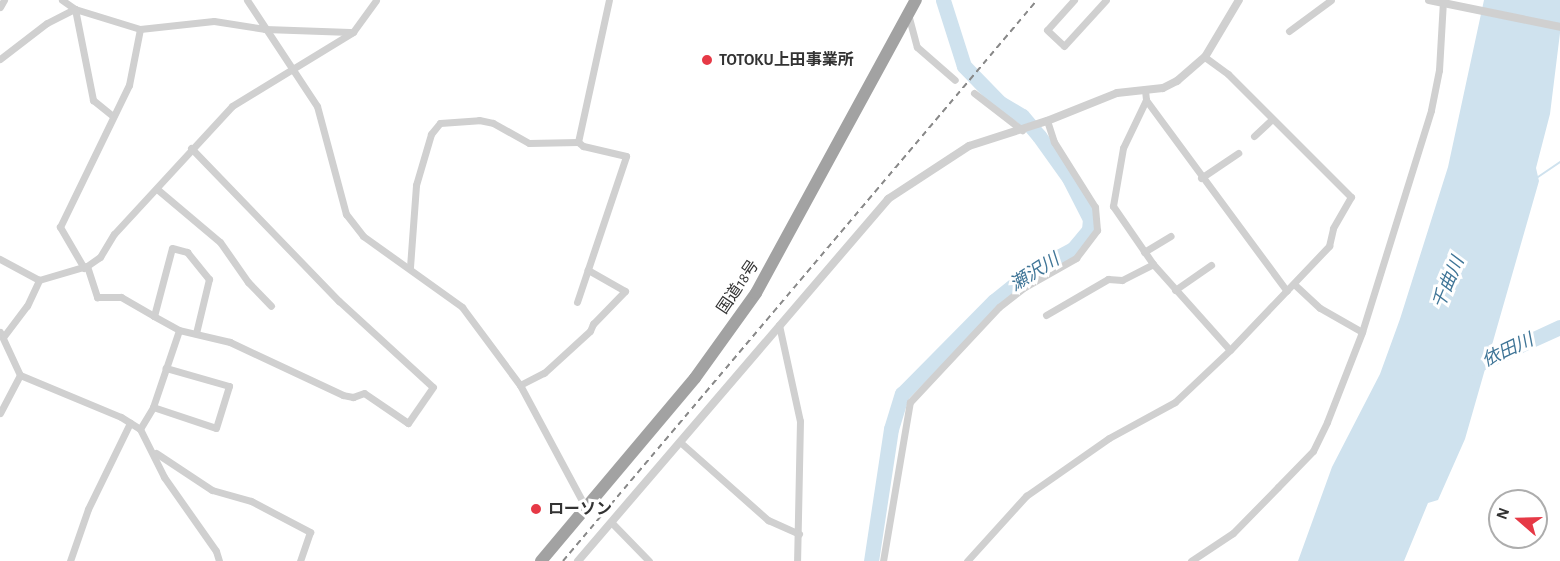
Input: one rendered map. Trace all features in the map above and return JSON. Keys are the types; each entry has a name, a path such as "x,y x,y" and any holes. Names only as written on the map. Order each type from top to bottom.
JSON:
{"highway":[{"name":"国道18号","path":"541,561 695,378 756,293 916,0"}],"street":[{"path":"0,7 4,0"},
{"path":"62,0 75,9 140,29 214,21 265,29 353,32"},
{"path":"247,0 317,106 346,214 363,236 410,267 462,306 520,385 585,506"},
{"path":"0,260 39,280 86,267 100,257 114,234 232,106 353,32 376,0"},
{"path":"578,142 609,0"},
{"path":"1074,0 1047,30 1064,46 1106,0"},
{"path":"578,561 888,199 969,146 1025,129 1117,93 1145,90 1177,81 1205,57 1239,0"},
{"path":"1289,31 1331,0"},
{"path":"1429,0 1560,27"},
{"path":"1191,561 1233,533 1313,451 1362,332 1431,110 1439,70 1442,1"},
{"path":"0,59 47,23 75,9"},
{"path":"75,9 93,100 113,116"},
{"path":"908,14 917,47 955,80"},
{"path":"140,29 129,85 60,227 86,267 98,297 121,297 179,330 230,342 343,394 353,397 364,393 408,423 433,387 339,301 191,148"},
{"path":"967,561 1026,496 1108,438 1175,402 1230,351 1329,246 1333,228 1351,197 1271,120 1228,74 1205,57"},
{"path":"1145,90 1146,100 1201,178 1287,291"},
{"path":"974,93 1025,129"},
{"path":"1146,100 1123,148 1113,206 1153,264 1230,351"},
{"path":"410,267 419,170 431,134 440,123 479,120 493,123 529,143 578,142 583,147 626,156 577,302"},
{"path":"1254,136 1271,120"},
{"path":"883,561 910,402 999,307 1025,287 1076,258 1092,242 1097,230 1095,207 1044,122"},
{"path":"1201,178 1238,153"},
{"path":"157,189 220,242 248,282 271,306"},
{"path":"1144,252 1171,236"},
{"path":"154,316 172,248 187,252 209,279 196,333"},
{"path":"1046,315 1108,279 1122,280 1153,264"},
{"path":"1175,290 1211,265"},
{"path":"520,385 544,373 590,332 593,324 625,291 588,270"},
{"path":"39,280 27,306 2,334 21,375 140,429 156,453 164,477 219,561"},
{"path":"1294,284 1320,308 1362,332"},
{"path":"779,325 800,422 797,561"},
{"path":"140,429 153,407 179,330"},
{"path":"153,407 216,428 229,386 166,368"},
{"path":"0,413 21,375"},
{"path":"70,561 88,508 130,423"},
{"path":"680,442 768,520 799,534"},
{"path":"156,453 212,490 251,501 310,532 300,561"},
{"path":"612,523 649,561"}],"water":[{"name":"千曲川","path":"1484,0 1560,0 1560,33 1550,114 1536,168 1539,181 1465,439 1438,500 1428,503 1404,561 1298,561 1332,467 1380,374 1400,319 1448,167"}],"waterway":[{"name":"瀬沢川","path":"871,561 891,429 902,394 994,301 1030,272 1073,249 1089,230 1090,219 1069,178 1039,136 1022,116 1000,103 964,66 943,0"},
{"path":"1538,177 1560,162"},
{"name":"依田川","path":"1470,368 1560,327"}],"railway":[{"path":"563,561 1037,0"}],"place":[{"name":"TOTOKU上田事業所","path":"707,60"},
{"name":"ローソン","path":"536,509"}]}
